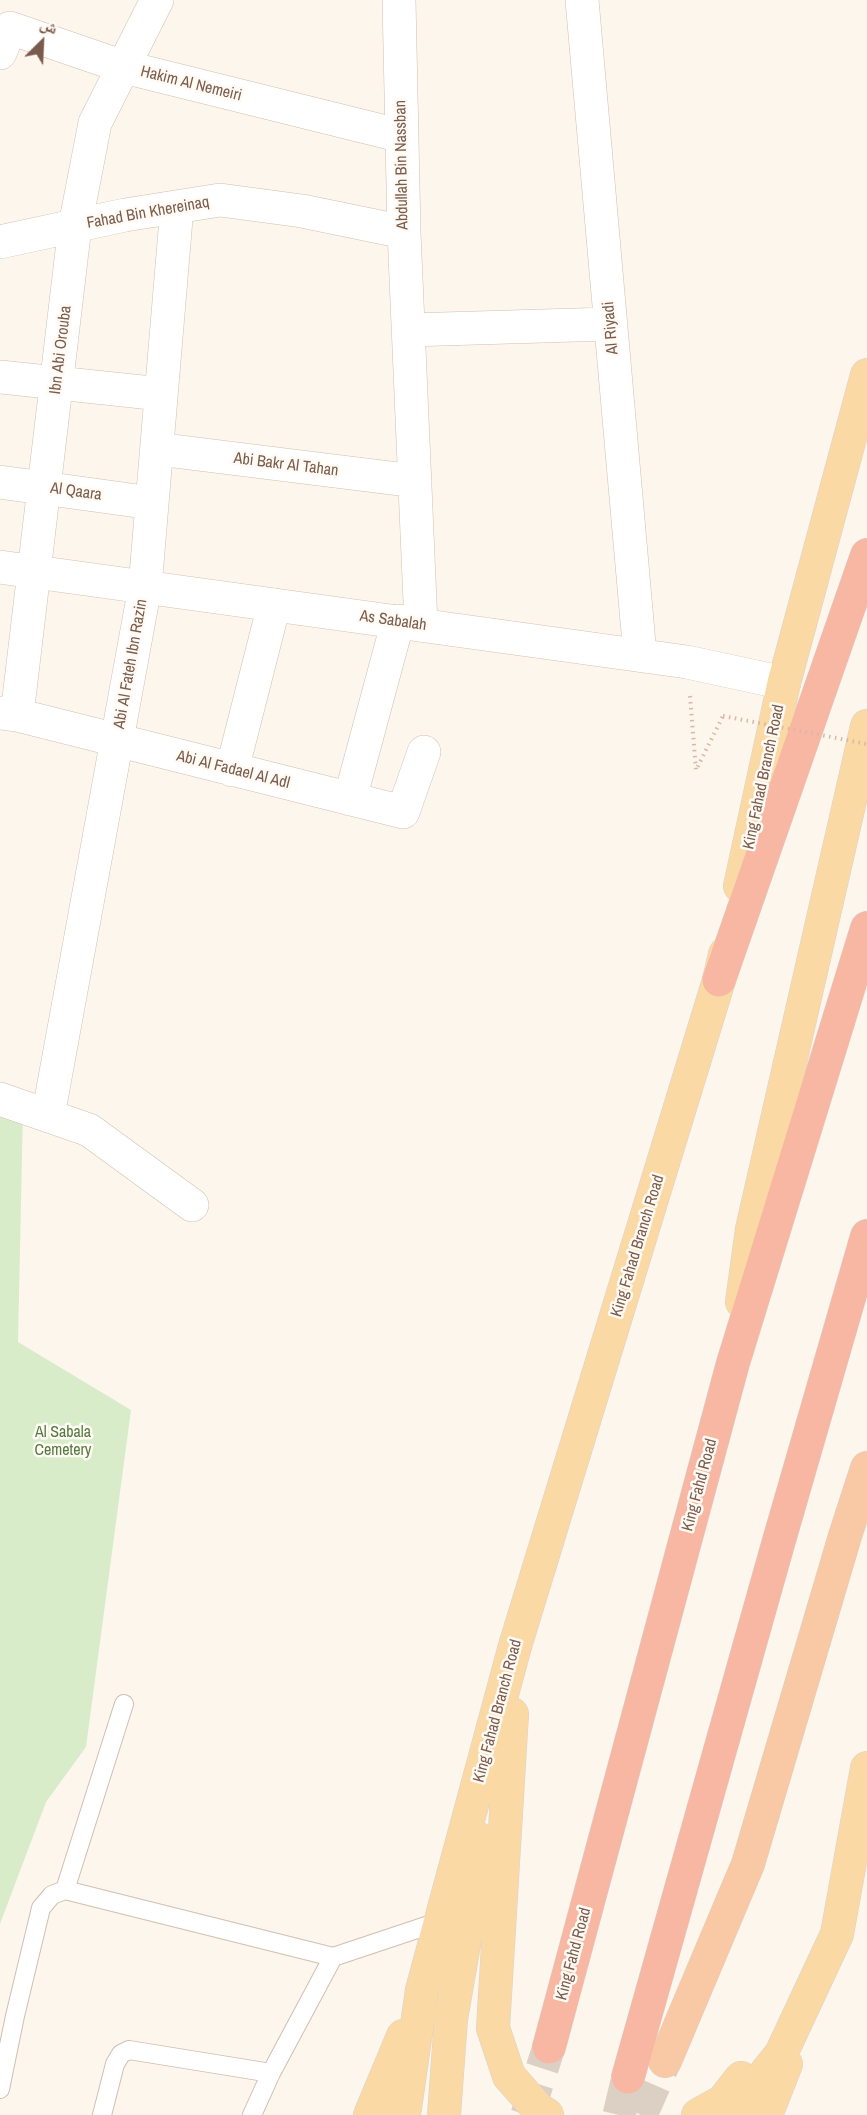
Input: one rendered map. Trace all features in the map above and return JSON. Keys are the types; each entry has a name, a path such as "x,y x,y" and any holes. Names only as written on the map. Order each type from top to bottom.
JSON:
{"highway":[{"path":"719,980 867,555"},
{"name":"King Fahd Road","path":"549,2047 733,1363 867,928"},
{"path":"628,2077 771,1567 867,1236"},
{"path":"665,2061 748,1864 867,1468"}],"main road":[{"name":"King Fahad Branch Road","path":"404,2115 422,1990 516,1646 719,980 784,683 867,375"},
{"path":"733,1363 752,1229 867,726"},
{"path":"444,2115 451,2019 516,1646"},
{"path":"516,1646 493,2028 509,2076 538,2109 547,2115"},
{"path":"732,2115 781,2054 837,1934 867,1768"},
{"path":"766,2115 837,1934 867,1841"},
{"path":"698,2115 723,2101 769,2039 837,1934"},
{"path":"370,2115 422,1990"},
{"path":"782,2075 782,2115"}],"street":[{"name":"Ibn Abi Orouba","path":"8,714 35,572 75,226 95,123 157,0"},
{"name":"Abdullah Bin Nassban","path":"350,799 409,623 415,482 404,232 399,0"},
{"name":"Al Riyadi","path":"582,0 640,655"},
{"name":"Hakim Al Nemeiri","path":"0,53 10,28 124,67 402,136"},
{"name":"Fahad Bin Khereinaq","path":"0,242 125,215 220,200 302,211 404,232"},
{"name":"Abi Al Fateh Ibn Razin","path":"48,1116 145,587 177,207"},
{"path":"408,330 610,324"},
{"path":"0,377 161,394"},
{"name":"Abi Bakr Al Tahan","path":"157,449 415,482"},
{"name":"Al Qaara","path":"0,482 152,503"},
{"name":"As Sabalah","path":"0,567 640,655 687,662 784,683"},
{"path":"232,770 274,605"},
{"name":"Abi Al Fadael Al Adl","path":"8,714 403,813 424,752"},
{"path":"0,1099 89,1130 192,1205"}],"lane":[{"path":"64,1890 124,1704"},
{"path":"0,2089 41,1908 52,1895 64,1890 333,1958 441,1921"},
{"path":"252,2115 270,2073 333,1958"},
{"path":"102,2115 115,2064 121,2054 129,2050 270,2073"}],"path":[{"path":"687,662 696,770 723,716 867,744"}],"green space":[{"name":"Al Sabala Cemetery","path":"0,1098 23,1108 18,1342 131,1410 86,1747 46,1802 0,1924"}],"tunnel":[{"path":"527,2115 549,2047"},
{"path":"641,2115 665,2061"},
{"path":"619,2115 628,2077"}]}
